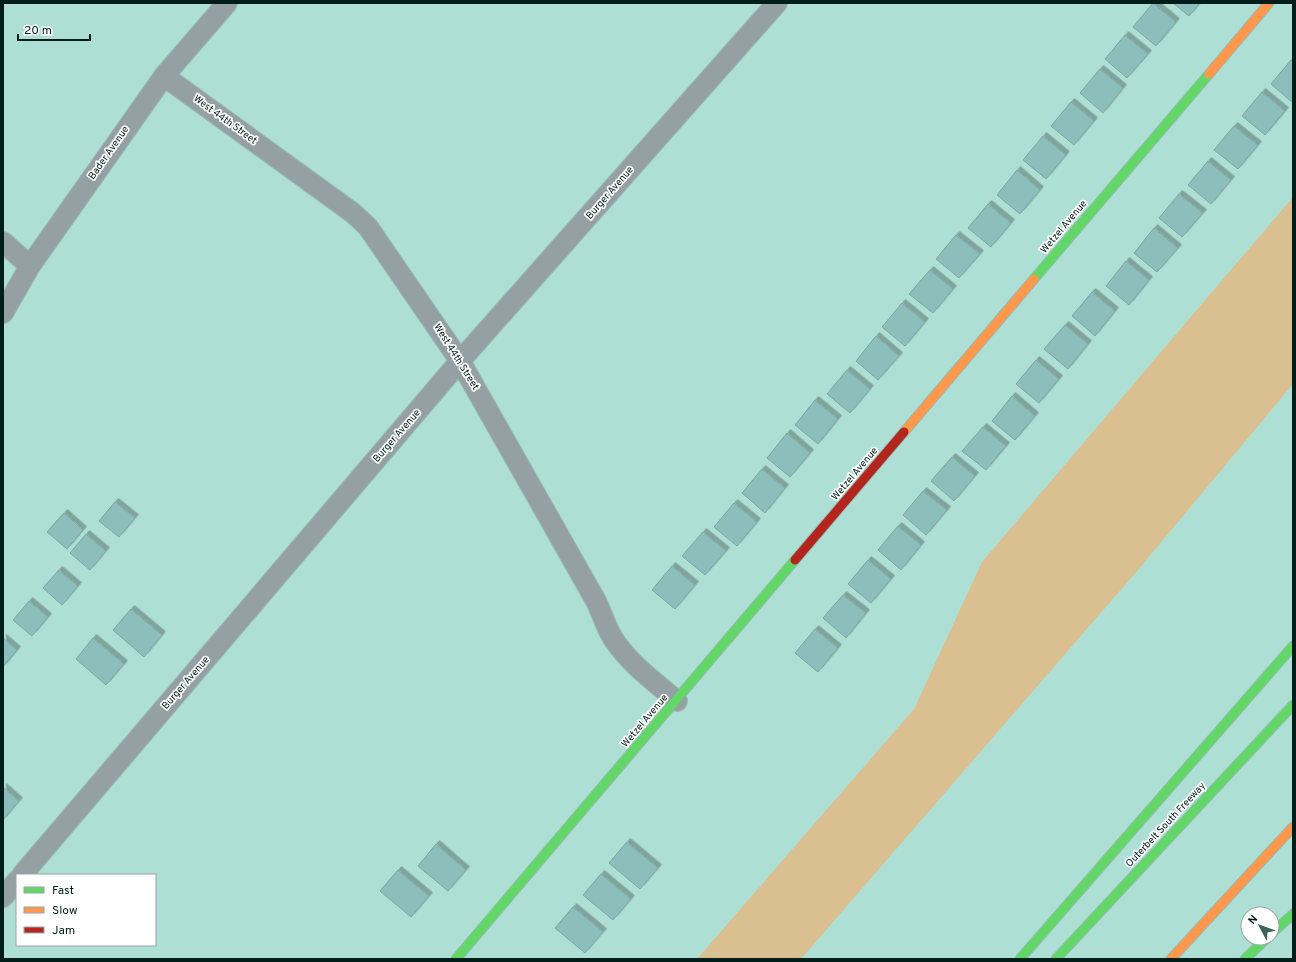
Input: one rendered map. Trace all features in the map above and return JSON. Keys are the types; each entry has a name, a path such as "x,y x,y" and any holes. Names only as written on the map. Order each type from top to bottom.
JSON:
{"main road":[{"name":"Wetzel Avenue","path":"456,959 677,701 1269,3"},
{"path":"1020,959 1293,646"},
{"name":"Outerbelt South Freeway","path":"1056,959 1293,706"},
{"path":"1171,959 1293,827"},
{"path":"1280,926 1293,914"},
{"path":"1245,959 1259,946"}],"street":[{"name":"Bader Avenue","path":"3,313 30,266 164,76 228,3"},
{"name":"Burger Avenue","path":"23,874 460,362 777,3"},
{"name":"West 44th Street","path":"164,76 353,213 368,227 460,362 596,600 613,639 629,660 677,701"},
{"path":"3,242 30,266"},
{"path":"3,897 16,882"}],"shaded area":[{"path":"1293,197 1293,384 1138,570 801,959 697,959 914,709 982,562"}],"building":[{"path":"1153,3 1176,22 1156,46 1133,27"},
{"path":"1173,3 1200,3 1189,16"},
{"path":"1125,35 1148,54 1127,78 1105,59"},
{"path":"1291,60 1293,62 1293,103 1271,84"},
{"path":"1100,69 1123,88 1103,113 1080,93"},
{"path":"1262,92 1285,111 1265,135 1242,116"},
{"path":"1071,102 1094,121 1074,145 1051,126"},
{"path":"1234,126 1258,145 1238,169 1214,150"},
{"path":"1043,136 1066,155 1046,179 1023,160"},
{"path":"1208,161 1231,180 1211,204 1188,185"},
{"path":"1017,170 1040,190 1020,214 997,195"},
{"path":"1179,194 1203,213 1182,237 1159,218"},
{"path":"988,204 1011,223 991,247 968,228"},
{"path":"1154,228 1178,248 1157,272 1134,253"},
{"path":"956,235 980,254 959,278 936,259"},
{"path":"1126,261 1149,280 1129,305 1106,286"},
{"path":"930,270 953,289 933,313 909,294"},
{"path":"1092,292 1115,311 1095,336 1072,316"},
{"path":"902,303 925,322 905,346 882,327"},
{"path":"1065,325 1088,344 1068,369 1044,349"},
{"path":"876,336 899,356 878,380 856,361"},
{"path":"1036,360 1059,379 1039,403 1016,384"},
{"path":"847,370 870,389 850,413 827,394"},
{"path":"1012,396 1035,416 1015,440 992,421"},
{"path":"815,400 838,419 818,444 795,425"},
{"path":"983,427 1006,446 986,470 962,451"},
{"path":"787,433 810,453 790,477 767,458"},
{"path":"952,457 975,476 954,501 931,481"},
{"path":"762,469 785,488 765,513 742,493"},
{"path":"923,491 947,510 926,535 903,515"},
{"path":"115,502 135,518 119,537 99,521"},
{"path":"734,503 757,522 737,546 714,527"},
{"path":"64,513 83,530 67,549 47,532"},
{"path":"898,526 921,545 901,570 878,550"},
{"path":"703,532 726,551 705,575 682,556"},
{"path":"86,534 106,551 90,570 70,553"},
{"path":"868,560 891,579 871,603 848,584"},
{"path":"672,566 695,585 675,609 652,590"},
{"path":"59,570 78,586 62,605 43,588"},
{"path":"843,595 866,613 846,638 823,618"},
{"path":"29,601 48,617 32,636 13,620"},
{"path":"131,609 162,635 144,657 113,630"},
{"path":"815,629 838,648 818,672 795,653"},
{"path":"3,638 17,650 3,667"},
{"path":"93,638 124,664 106,685 76,659"},
{"path":"3,787 19,801 3,820"},
{"path":"627,842 658,868 640,889 609,863"},
{"path":"436,844 466,870 448,891 418,866"},
{"path":"398,870 429,896 411,917 380,891"},
{"path":"601,874 631,899 613,920 583,895"},
{"path":"573,907 603,932 585,953 555,928"}],"traffic: fast":[{"path":"1034,279 1209,74"},
{"path":"456,959 795,560"},
{"path":"1020,959 1293,646"},
{"path":"1056,959 1293,705"},
{"path":"1280,926 1293,914"},
{"path":"1245,959 1259,946"}],"traffic: slow":[{"path":"1209,74 1269,3"},
{"path":"904,432 1034,279"},
{"path":"1171,959 1293,827"}],"traffic: jam":[{"path":"795,560 904,432"}]}
